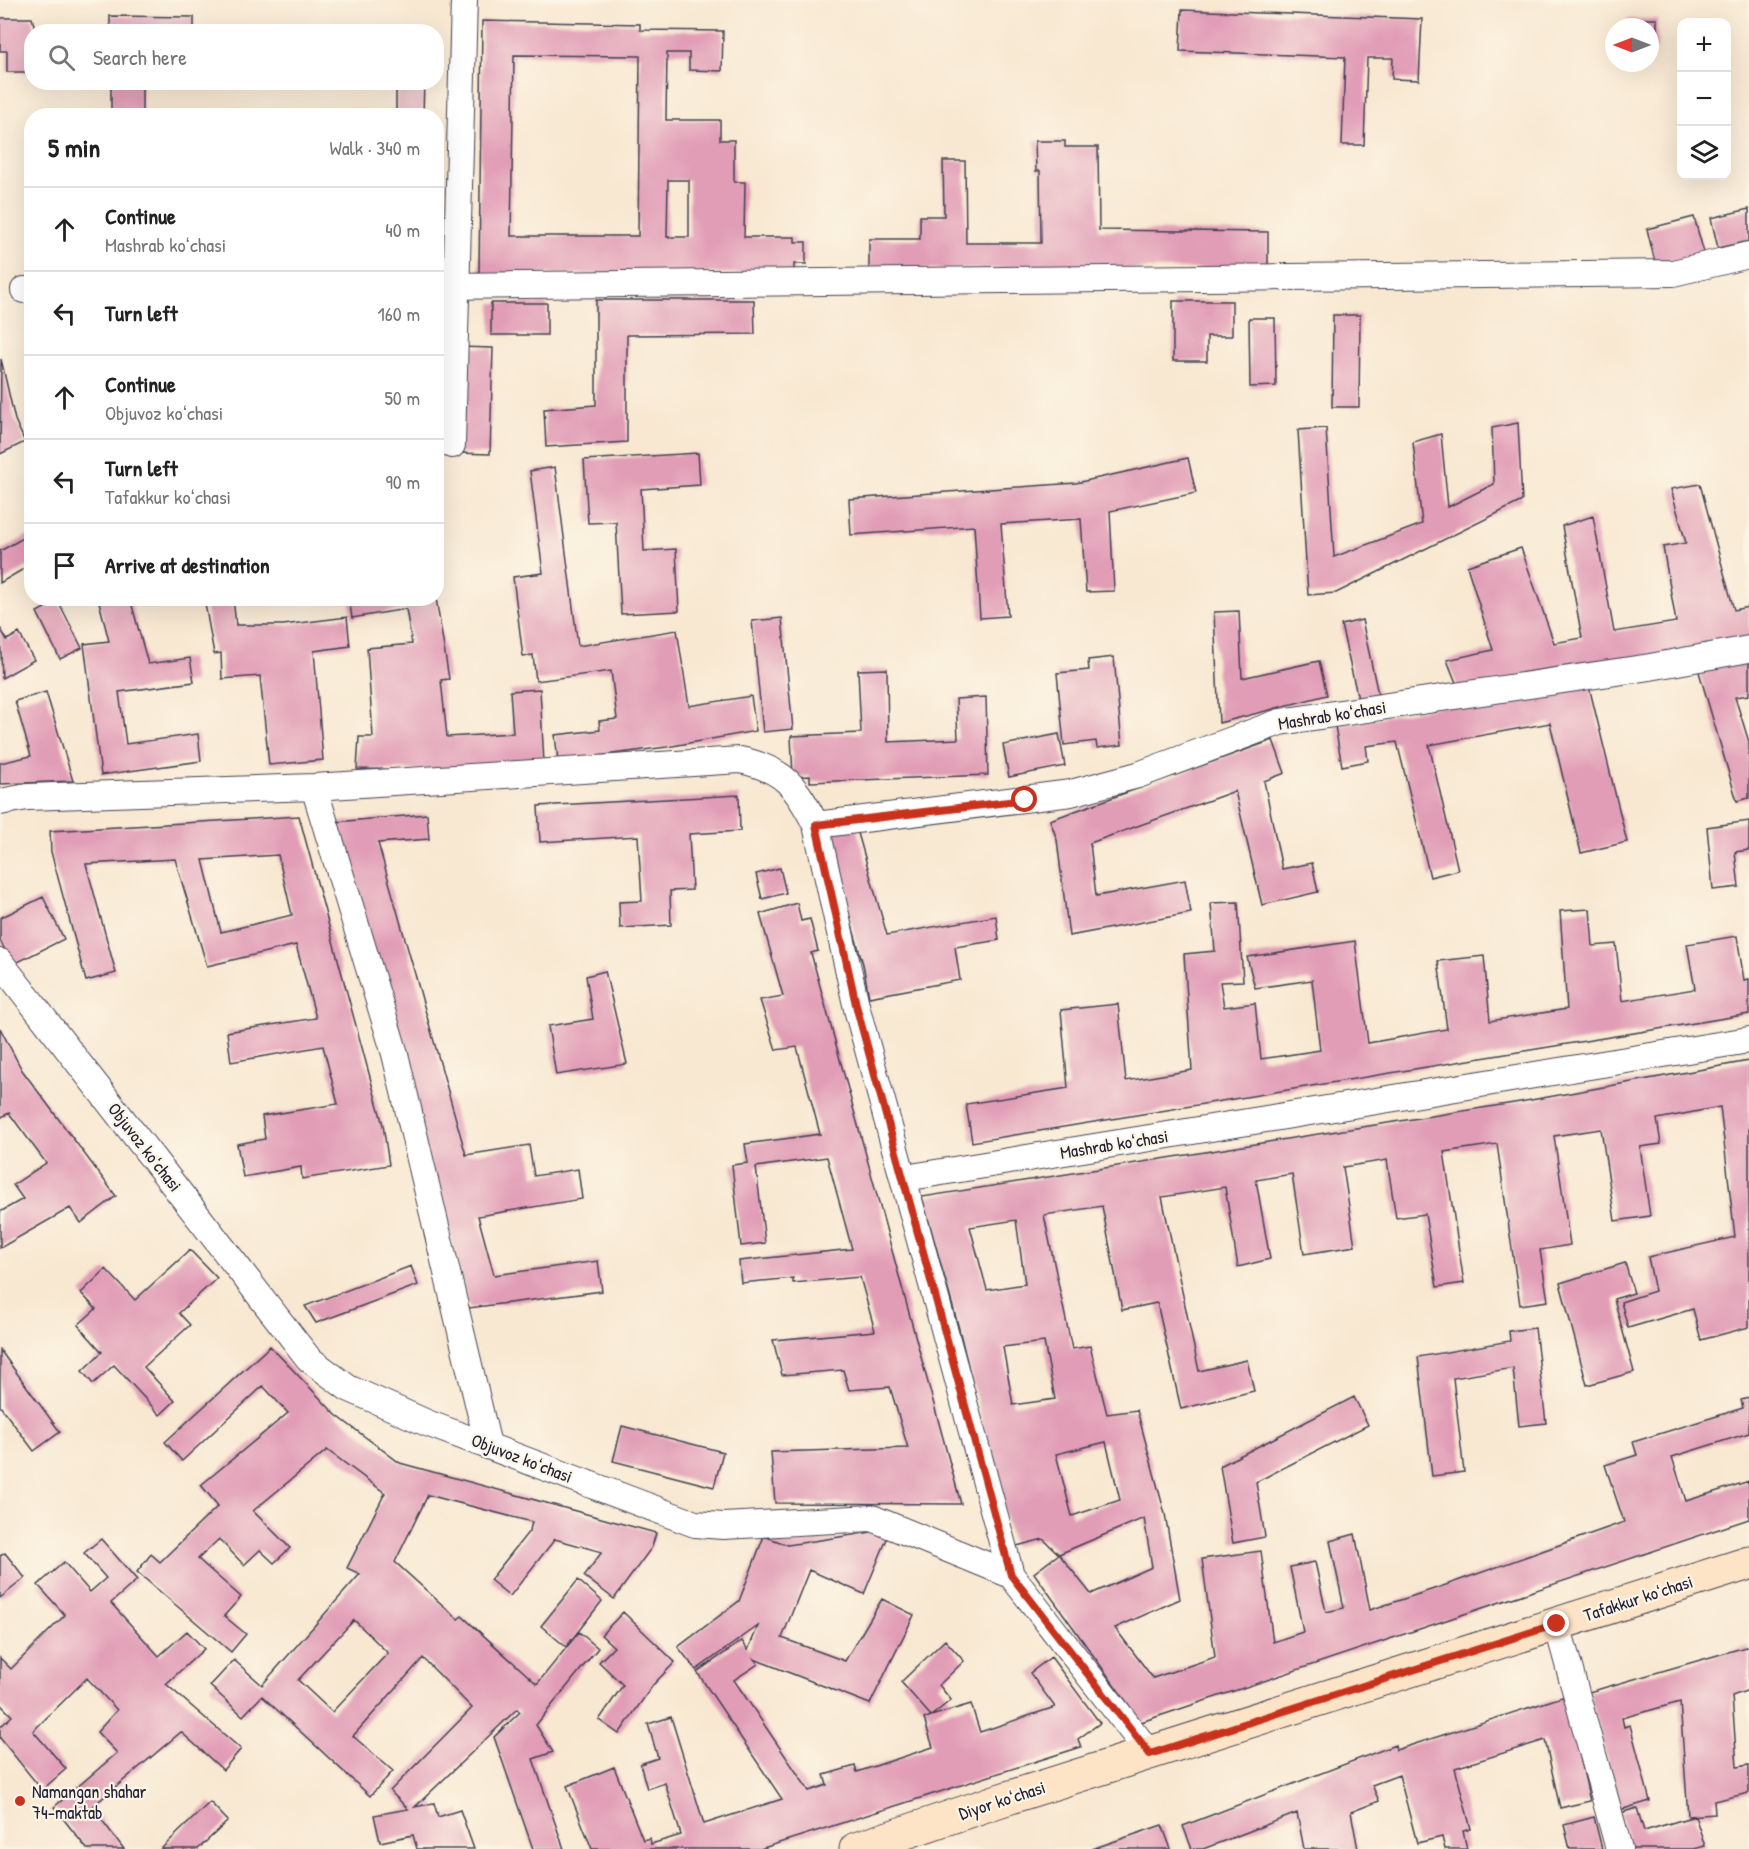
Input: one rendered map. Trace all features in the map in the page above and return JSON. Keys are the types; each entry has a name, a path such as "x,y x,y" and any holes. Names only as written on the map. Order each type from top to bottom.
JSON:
{"main road":[{"name":"Tafakkur koʻchasi","path":"1150,1754 1749,1563"},
{"name":"Diyor koʻchasi","path":"856,1849 1150,1754"}],"street":[{"path":"452,445 446,286 465,0"},
{"path":"446,286 1673,273 1749,255"},
{"name":"Mashrab koʻchasi","path":"816,825 1071,793 1138,775 1280,722 1650,667 1749,649"},
{"path":"0,802 27,797 314,787 740,760 767,765 788,782 804,801 816,825 857,1009 905,1178 1011,1575"},
{"path":"314,787 395,1054 488,1445"},
{"name":"Objuvoz koʻchasi","path":"0,963 309,1359 348,1388 488,1445 695,1524 723,1526 872,1518 1011,1575 1150,1754"},
{"name":"Mashrab koʻchasi","path":"905,1178 1749,1040"},
{"path":"1557,1624 1619,1849"}],"building":[{"path":"1182,10 1422,19 1419,80 1392,79 1393,58 1367,58 1364,145 1342,145 1345,57 1180,51"},
{"path":"110,16 194,17 194,24 110,24"},
{"path":"0,18 32,18 34,24 24,24 24,72 7,72 7,51 0,51"},
{"path":"482,21 640,24 640,30 723,31 722,71 689,70 689,53 667,53 666,120 720,120 720,140 734,140 734,182 745,182 744,237 795,237 795,242 806,242 806,264 794,264 794,273 479,274","holes":["514,55 640,56 638,236 511,236","668,180 689,180 689,237 667,237"]},
{"path":"111,90 142,90 142,108 111,108"},
{"path":"396,90 424,90 423,108 396,108"},
{"path":"1035,141 1065,141 1065,147 1098,147 1099,230 1268,232 1268,269 869,269 869,239 920,239 920,216 944,216 943,161 965,161 966,243 1041,243 1040,171 1036,171"},
{"path":"1749,209 1749,241 1718,248 1711,218"},
{"path":"1694,217 1704,253 1656,266 1647,229"},
{"path":"596,300 754,300 755,334 627,335 627,442 546,447 544,409 596,405"},
{"path":"1173,301 1232,301 1232,336 1207,336 1207,361 1173,361"},
{"path":"491,303 547,303 547,335 491,335"},
{"path":"1333,315 1360,315 1359,407 1332,407"},
{"path":"1249,318 1275,318 1276,386 1250,387"},
{"path":"459,347 493,348 490,454 456,453"},
{"path":"1,359 15,420 24,442 0,454"},
{"path":"1518,423 1522,501 1336,593 1308,595 1298,430 1326,428 1334,557 1422,524 1413,442 1441,434 1448,507 1494,484 1492,428"},
{"path":"698,453 700,485 641,489 644,551 676,549 679,611 621,614 616,522 588,523 584,460"},
{"path":"1188,458 1196,493 1110,511 1114,591 1086,592 1081,519 1001,524 1008,616 980,618 974,526 851,535 849,499 1076,483"},
{"path":"555,467 578,646 677,630 689,706 751,696 756,731 667,747 558,761 555,735 600,730 599,721 617,719 611,671 536,681 533,655 523,657 513,577 543,573 530,471"},
{"path":"1700,484 1734,610 1749,607 1749,640 1458,688 1447,660 1493,650 1467,566 1521,548 1554,643 1582,638 1562,526 1593,516 1614,632 1676,622 1663,547 1686,543 1671,489"},
{"path":"24,538 24,569 0,583 0,551"},
{"path":"48,606 61,606 82,648 60,659 37,612"},
{"path":"100,606 132,606 148,664 190,658 194,682 119,692 126,744 198,734 201,761 101,775 84,644 109,641"},
{"path":"205,606 234,606 236,625 283,625 347,617 350,646 314,651 323,760 269,765 260,676 222,679 221,653 214,654"},
{"path":"350,606 437,606 449,679 441,680 447,737 513,733 510,691 540,689 544,764 427,770 357,769 359,737 373,737 367,648 412,644 406,609 352,618"},
{"path":"1239,611 1242,678 1319,661 1327,695 1219,723 1214,612"},
{"path":"782,618 793,729 763,732 752,621"},
{"path":"1362,620 1378,694 1358,699 1341,625"},
{"path":"0,628 7,640 19,633 34,660 2,678"},
{"path":"1114,657 1122,745 1097,748 1096,741 1064,745 1057,673 1089,670 1088,660"},
{"path":"1749,657 1749,695 1735,697 1749,742 1749,798 1737,801 1697,665"},
{"path":"887,669 888,742 958,739 956,699 986,697 988,775 810,782 810,776 793,777 791,736 861,733 858,670"},
{"path":"1587,678 1627,842 1581,853 1550,723 1429,745 1458,870 1430,877 1397,742 1366,746 1368,761 1342,766 1335,726"},
{"path":"46,692 73,781 0,784 0,763 31,756 15,701"},
{"path":"1059,734 1065,766 1009,777 1003,745"},
{"path":"1273,740 1285,773 1264,781 1282,869 1312,863 1318,892 1262,905 1235,791 1090,843 1096,896 1185,880 1191,913 1069,936 1057,840 1050,820"},
{"path":"739,795 740,831 689,834 692,890 670,891 671,925 620,928 619,902 642,901 638,836 540,842 538,806"},
{"path":"427,814 429,839 378,843 466,1155 529,1145 534,1176 578,1169 582,1199 478,1216 494,1275 598,1261 602,1291 469,1308 336,822"},
{"path":"299,816 383,1125 389,1165 302,1179 301,1167 243,1177 237,1144 265,1139 262,1116 338,1104 323,1046 231,1062 227,1032 316,1018 296,945 207,966 175,859 86,864 116,973 86,981 51,852 50,831","holes":["278,855 292,915 221,932 203,860"]},
{"path":"1749,821 1749,850 1735,852 1739,887 1713,890 1707,827"},
{"path":"856,826 887,935 996,916 999,940 955,947 960,980 869,997 863,964 826,834"},
{"path":"780,868 786,893 762,899 756,874"},
{"path":"43,897 64,939 12,965 0,940 0,918"},
{"path":"1238,902 1243,981 1220,982 1224,1007 1255,1003 1261,1059 1320,1050 1312,980 1255,988 1247,957 1355,941 1368,1043 1447,1029 1438,961 1484,956 1490,1021 1567,1009 1560,911 1590,909 1593,946 1616,944 1622,1001 1695,989 1687,944 1737,936 1744,980 1749,979 1749,1014 972,1142 966,1104 1068,1088 1061,1010 1118,1004 1126,1081 1192,1070 1184,954 1215,951 1211,903"},
{"path":"797,903 801,921 810,919 818,951 811,953 961,1504 775,1503 771,1452 908,1448 890,1387 849,1390 843,1370 782,1375 773,1340 875,1331 860,1277 793,1283 793,1278 741,1283 739,1261 852,1249 827,1157 756,1167 765,1243 741,1246 732,1165 748,1163 745,1144 820,1134 797,1047 776,1050 760,1000 783,996 760,914"},
{"path":"605,971 627,1064 556,1075 548,1026 593,1019 586,976"},
{"path":"0,1028 22,1070 116,1196 81,1223 70,1208 0,1248 0,1212 23,1199 13,1185 46,1163 9,1113 0,1118"},
{"path":"1749,1061 1749,1327 1701,1340 1693,1309 1628,1328 1621,1302 1655,1291 1648,1257 1735,1237 1720,1107 1657,1119 1661,1144 1640,1147 1650,1216 1615,1221 1601,1129 1554,1136 1570,1245 1540,1250 1548,1301 1520,1305 1497,1144 1444,1152 1464,1283 1437,1287 1425,1214 1396,1218 1387,1160 1343,1167 1355,1246 1304,1254 1292,1174 1256,1180 1270,1259 1238,1267 1225,1187 1162,1197 1199,1371 1247,1360 1254,1391 1181,1409 1157,1303 1122,1310 1102,1206 1044,1215 1072,1349 1090,1346 1107,1414 1137,1410 1165,1514 1180,1599 1115,1628 1153,1678 1215,1657 1202,1559 1261,1551 1273,1642 1303,1632 1290,1567 1315,1562 1326,1612 1344,1608 1330,1541 1355,1534 1370,1610 1443,1586 1624,1522 1605,1465 1637,1455 1633,1442 1743,1408 1741,1400 1749,1398 1749,1433 1672,1457 1686,1501 1749,1481 1749,1519 1141,1722 1034,1573 1059,1554 1043,1539 1013,1547 958,1325 922,1197 1520,1102","holes":["1016,1220 1025,1284 987,1290 970,1227","1044,1342 1055,1399 1013,1405 1003,1347","1106,1442 1120,1500 1072,1516 1056,1454","1144,1518 1152,1567 1091,1594 1059,1554"]},
{"path":"190,1250 217,1278 179,1313 190,1325 144,1367 175,1401 160,1415 114,1365 93,1384 82,1371 102,1352 78,1325 96,1309 81,1293 106,1269 135,1300"},
{"path":"1625,1263 1634,1293 1614,1299 1634,1372 1587,1385 1560,1283"},
{"path":"411,1266 418,1285 316,1323 305,1306"},
{"path":"1535,1328 1546,1423 1519,1426 1513,1368 1453,1378 1464,1472 1432,1476 1418,1357 1510,1341 1509,1331"},
{"path":"270,1346 336,1415 400,1463 656,1533 652,1547 614,1599 584,1576 602,1552 555,1539 510,1596 490,1580 530,1530 532,1522 428,1495 395,1562 458,1619 462,1616 537,1684 579,1632 598,1648 536,1725 553,1752 533,1759 564,1849 533,1849 494,1737 520,1712 517,1709 415,1807 434,1803 438,1817 460,1810 474,1849 417,1849 413,1835 380,1842 374,1815 408,1809 390,1791 472,1708 423,1658 353,1736 393,1771 370,1796 262,1696 243,1716 210,1686 234,1660 262,1685 360,1574 347,1568 385,1493 327,1450 253,1511 290,1548 274,1563 260,1550 244,1565 219,1539 198,1559 241,1597 224,1616 246,1634 231,1652 137,1572 151,1554 160,1562 218,1506 201,1485 288,1413 263,1386 182,1461 165,1442","holes":["354,1620 388,1653 332,1712 298,1680"]},
{"path":"0,1350 60,1432 34,1451 0,1406"},
{"path":"1354,1397 1368,1425 1256,1482 1265,1537 1233,1543 1220,1466"},
{"path":"622,1426 723,1452 714,1487 613,1461"},
{"path":"891,1529 864,1594 809,1570 782,1638 845,1661 882,1599 914,1615 870,1704 754,1659 758,1664 734,1680 809,1791 827,1785 824,1775 855,1766 857,1772 933,1747 924,1719 931,1716 971,1704 980,1732 1055,1707 1030,1673 1051,1657 1100,1723 1078,1739 1081,1747 760,1849 592,1849 567,1786 614,1767 643,1840 650,1838 651,1844 681,1835 665,1783 647,1789 640,1764 658,1758 648,1724 671,1717 704,1824 782,1799 697,1672 742,1641 748,1650 758,1626 696,1670 678,1647 739,1601 764,1536 788,1545"},
{"path":"101,1539 137,1580 111,1603 159,1656 187,1631 204,1649 166,1684 241,1749 223,1770 181,1732 92,1807 124,1849 87,1849 54,1807 117,1753 97,1732 117,1710 87,1678 33,1731 66,1769 42,1790 0,1738 0,1727 12,1716 0,1704 0,1658 11,1669 65,1615 38,1585 64,1562 90,1592 106,1578 84,1553"},
{"path":"5,1553 25,1578 0,1598 0,1556"},
{"path":"578,1580 602,1601 566,1647 541,1626"},
{"path":"623,1612 675,1662 653,1685 619,1734 599,1720 623,1685 599,1662 614,1647 601,1635"},
{"path":"945,1640 964,1661 939,1685 951,1700 931,1716 901,1682"},
{"path":"1749,1646 1749,1690 1732,1696 1737,1767 1749,1765 1749,1793 1714,1801 1715,1814 1688,1816 1680,1702 1622,1718 1624,1727 1630,1725 1650,1801 1620,1810 1589,1692"},
{"path":"1562,1697 1567,1700 1590,1801 1560,1808 1545,1740 1455,1768 1471,1829 1463,1831 1467,1849 1445,1849 1442,1837 1417,1843 1399,1775 1372,1785 1379,1801 1351,1812 1358,1849 1304,1849 1297,1813 1203,1849 1192,1849 1183,1826 1395,1745 1396,1750"},
{"path":"210,1802 228,1821 198,1849 161,1849"},
{"path":"1637,1808 1644,1831 1695,1816 1705,1846 1694,1849 1631,1849 1620,1813"},
{"path":"1594,1817 1602,1849 1570,1849 1564,1825"},
{"path":"1162,1825 1171,1849 1092,1849"}],"place":[{"name":"Namangan shahar 74-maktab","path":"20,1801"}],"route":[{"path":"1025,800 816,825 857,1009 905,1178 1011,1575 1150,1754 1557,1624"}]}
